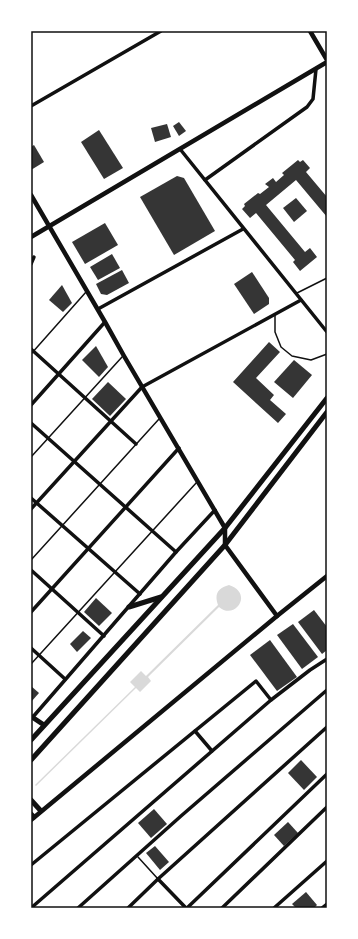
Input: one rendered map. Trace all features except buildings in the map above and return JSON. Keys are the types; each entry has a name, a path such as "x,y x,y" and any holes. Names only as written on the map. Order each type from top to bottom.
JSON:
{"main road":[{"path":"31,740 225,528 327,398"},
{"path":"31,760 225,545 327,412"},
{"path":"129,607 162,597"},
{"path":"31,718 44,725"},
{"path":"31,800 41,811"}],"street":[{"path":"31,106 161,31"},
{"path":"31,237 316,69 327,61 310,31"},
{"path":"205,180 307,107 313,99 316,69"},
{"path":"180,149 327,332"},
{"path":"31,195 225,528 225,545 277,616"},
{"path":"98,310 243,228"},
{"path":"31,264 34,257"},
{"path":"31,509 142,387 300,300"},
{"path":"31,405 105,322"},
{"path":"32,352 58,373 136,444"},
{"path":"31,423 176,552"},
{"path":"31,612 179,448"},
{"path":"31,498 140,594"},
{"path":"31,718 176,552 215,510"},
{"path":"31,570 104,636"},
{"path":"32,817 327,576"},
{"path":"31,648 65,679"},
{"path":"31,908 271,700 327,659"},
{"path":"31,866 256,681 271,700"},
{"path":"78,908 136,855 327,690"},
{"path":"128,908 158,879 327,727"},
{"path":"195,731 212,751"},
{"path":"158,879 187,908 327,774"},
{"path":"222,908 327,807"},
{"path":"274,908 327,861"},
{"path":"322,908 327,904"}],"lane":[{"path":"296,294 327,278"},
{"path":"32,352 87,291"},
{"path":"275,314 275,332 281,347 292,356 311,360 327,354"},
{"path":"31,458 124,356"},
{"path":"31,560 161,417"},
{"path":"31,664 198,481"},
{"path":"136,855 158,879"}],"shaded area":[{"path":"229,585 236,589 240,594 241,599 236,608 231,611 219,607 148,677 151,681 140,692 136,688 36,786 35,785 135,687 130,682 141,671 146,676 218,605 216,598 218,592 222,588"}]}
